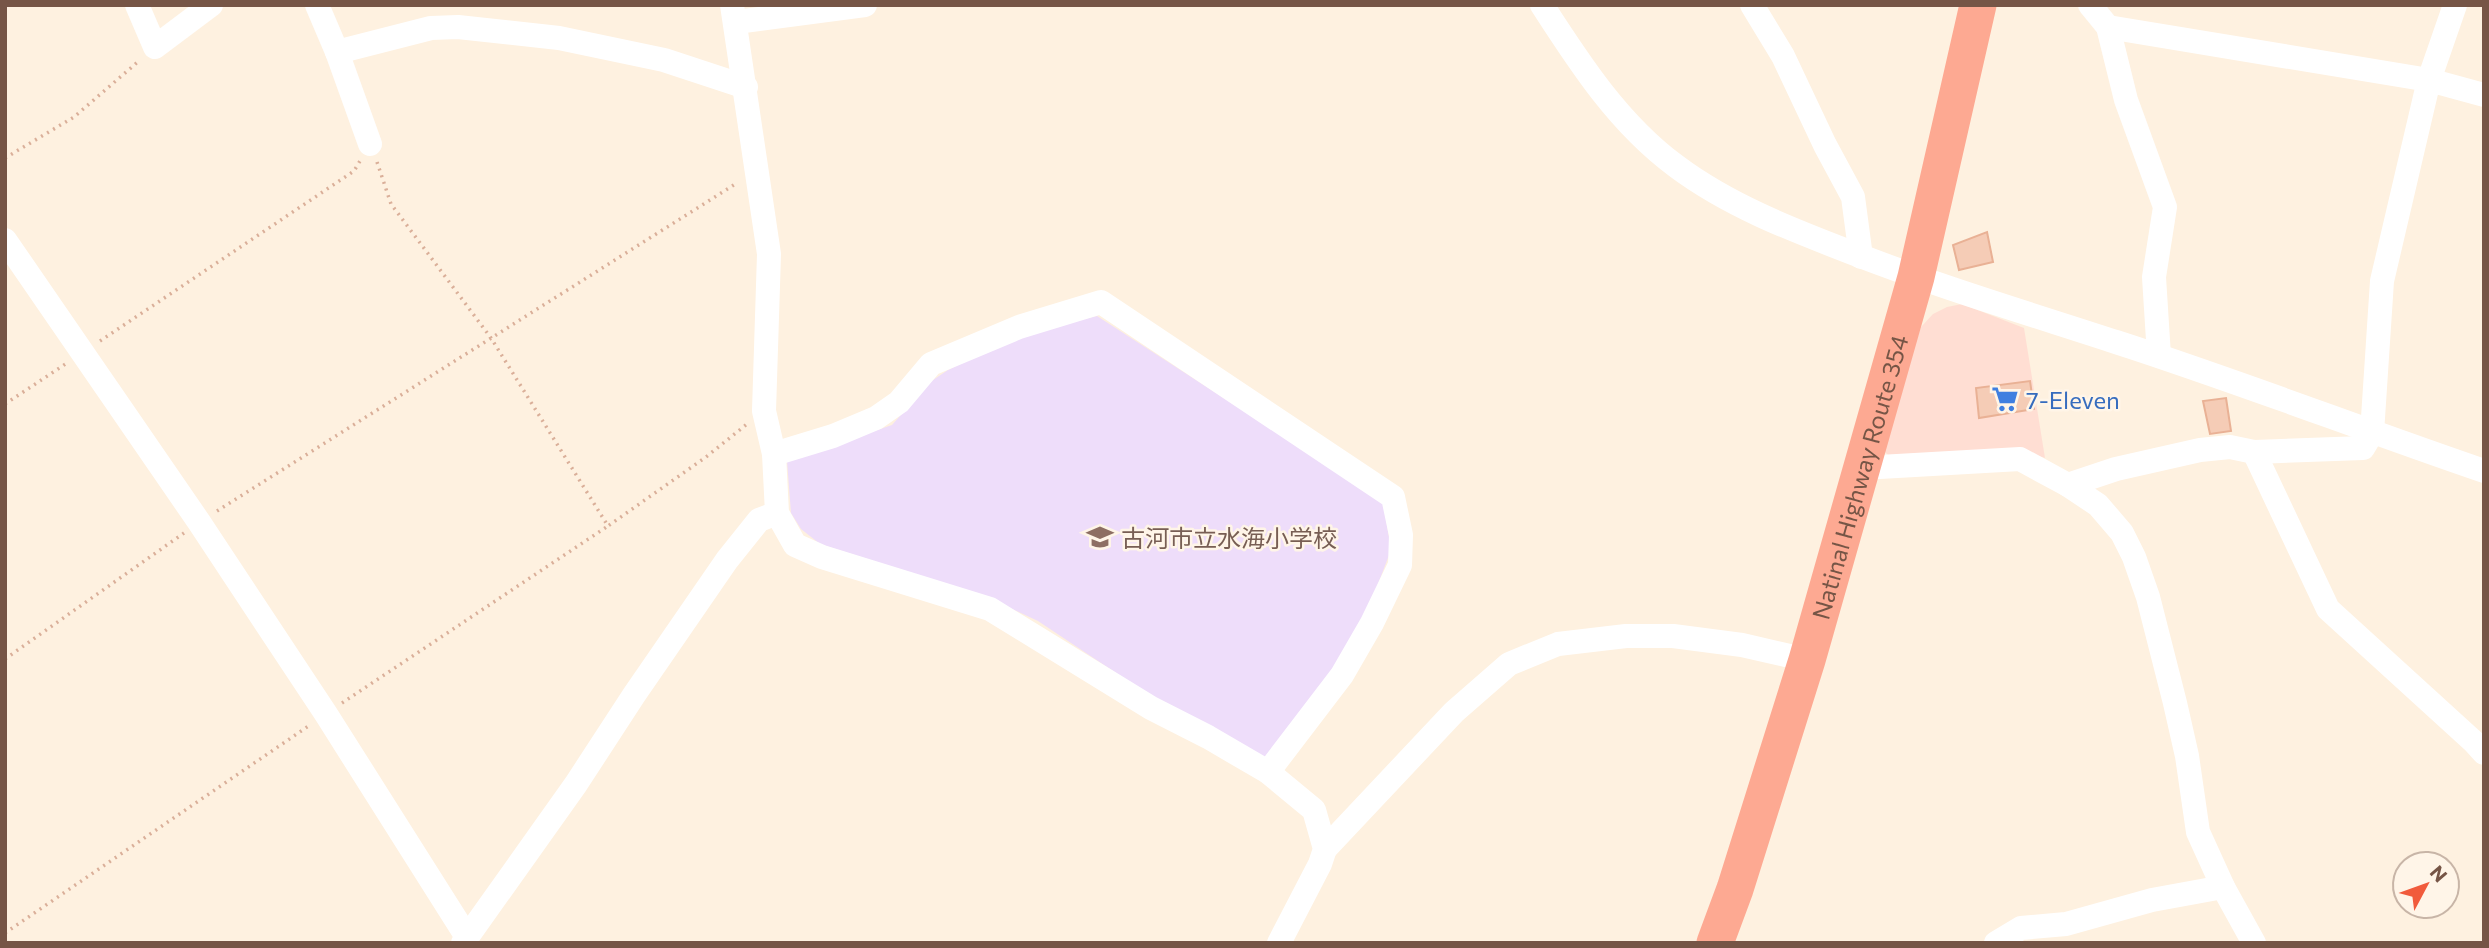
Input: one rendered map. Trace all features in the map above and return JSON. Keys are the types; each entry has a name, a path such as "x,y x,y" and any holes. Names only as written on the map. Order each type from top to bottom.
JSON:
{"highway":[{"name":"Natinal Highway Route 354","path":"1715,943 1735,889 1807,660 1916,277 1979,5"}],"street":[{"path":"136,5 155,47 211,5"},
{"path":"317,5 370,144"},
{"path":"865,5 734,13 769,254 764,411 774,454 777,513 795,545 822,557 990,609 1151,708 1268,772 1314,810 1325,849"},
{"path":"1542,5 1589,76 1630,126 1676,167 1777,225 1916,277 2159,356 2484,471"},
{"path":"1752,5 1783,56 1853,197 1861,257"},
{"path":"2090,5 2108,27 2126,100 2165,207 2154,277 2159,356"},
{"path":"2068,485 2116,469 2200,450 2230,447 2254,452 2363,448 2372,433 2382,281 2429,80 2455,5"},
{"path":"337,52 431,28 458,27 559,38 664,60 746,87"},
{"path":"2108,27 2429,80 2484,95"},
{"path":"5,240 200,522 326,714 465,940 576,784 727,560 760,520 777,513"},
{"path":"774,454 832,436 876,418 899,402 931,364 1019,327 1101,302 1393,497 1401,534 1400,565 1372,623 1342,674 1268,772"},
{"path":"2254,452 2328,609 2484,753"},
{"path":"1862,468 2020,459 2098,505 2122,533 2148,597 2175,703 2187,756 2198,832 2223,887 2254,943"},
{"path":"1279,943 1320,864 1325,849 1454,712 1509,664 1559,644 1626,636 1673,636 1742,645 1807,660"},
{"path":"1996,943 2021,929 2066,924 2152,900 2223,887"}],"path":[{"path":"5,158 74,117 155,47"},
{"path":"370,144 391,204 491,338 608,526"},
{"path":"5,404 354,171 370,144"},
{"path":"5,659 200,522 758,169"},
{"path":"5,933 608,526 706,457 764,411"}],"shaded area":[{"path":"1962,304 2024,328 2045,458 2024,451 1888,455 1881,448 1921,327 1933,314"},
{"name":"古河市立水海小学校","path":"1097,316 1383,501 1391,550 1370,605 1332,672 1268,761 1161,703 1038,621 986,597 820,544 801,529 791,513 787,461 892,425 930,382 948,370 1023,333"}],"building":[{"path":"1987,232 1993,262 1959,270 1953,245"},
{"name":"7-Eleven","path":"2030,381 2034,409 1979,418 1976,388"},
{"path":"2226,398 2231,431 2210,434 2203,401"}],"place":[{"name":"7-Eleven","path":"2005,399"},
{"name":"古河市立水海小学校","path":"1100,537"}]}
